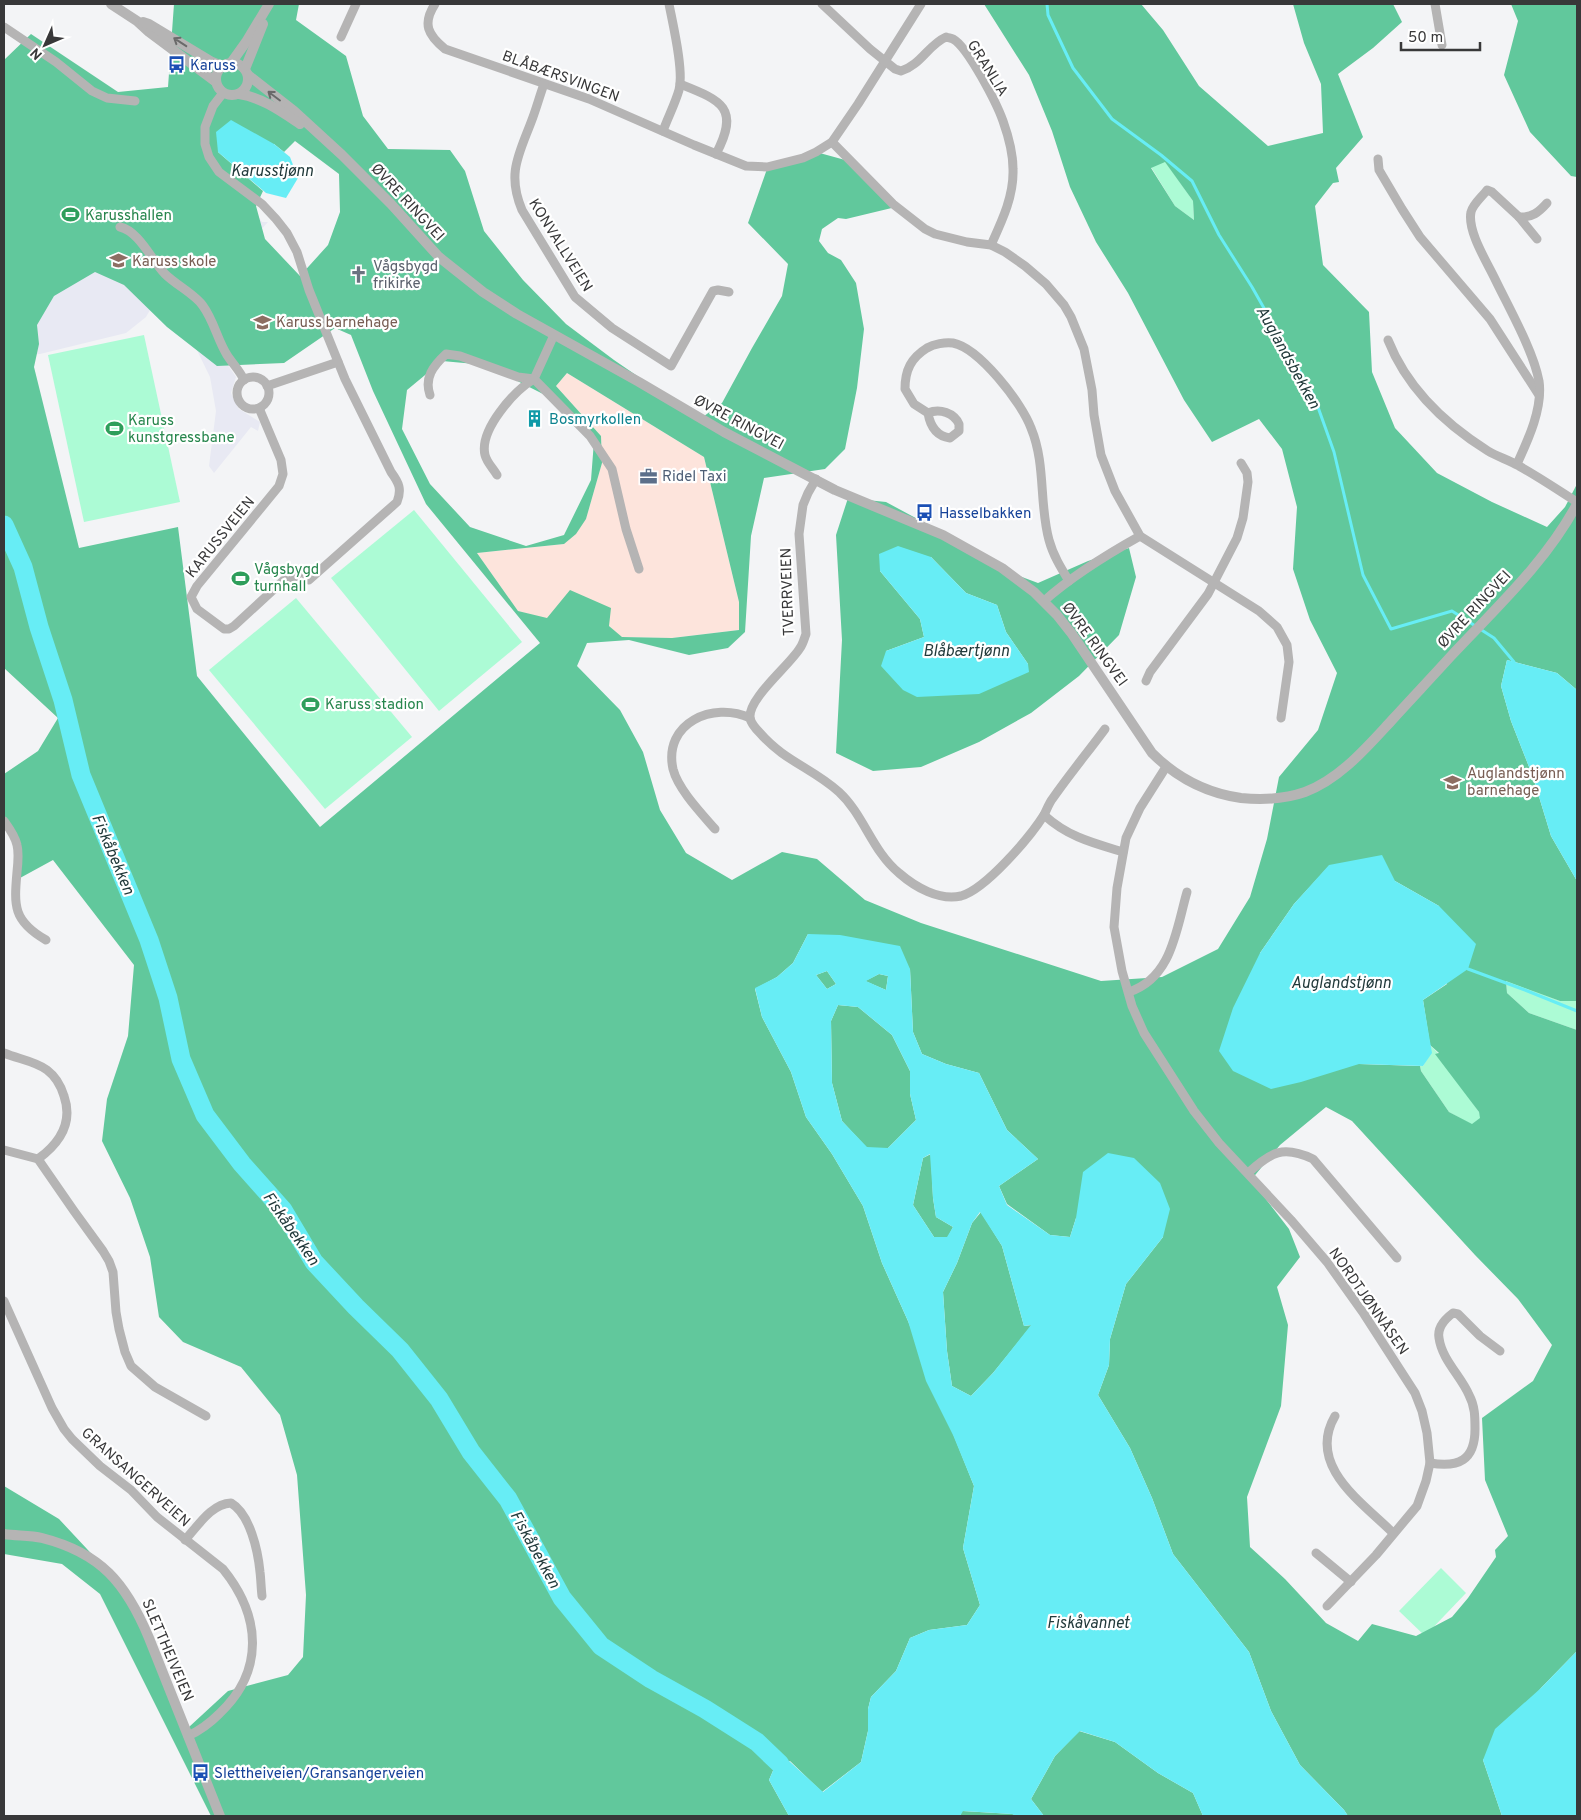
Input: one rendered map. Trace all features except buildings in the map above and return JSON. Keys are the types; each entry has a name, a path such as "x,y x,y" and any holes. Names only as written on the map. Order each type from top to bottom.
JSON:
{"street":[{"path":"110,4 137,21 216,82 223,93 234,95 239,94 246,88 246,72 269,12 269,4"},
{"path":"216,82 216,76 246,42 269,4"},
{"path":"342,37 356,4"},
{"name":"BLÅBÆRSVINGEN","path":"434,4 428,18 428,29 432,36 446,49 589,99 694,146 746,166 767,167 803,158 832,142 921,4"},
{"path":"663,131 674,106 680,84 676,41 669,4"},
{"name":"GRANLIA","path":"822,4 870,49 895,69 906,70 917,63 936,42 946,37 954,40 962,48 986,85 1002,120 1013,170 1008,206 991,245"},
{"path":"1435,4 1442,45"},
{"path":"137,21 149,24 212,62 226,65 241,65 246,72"},
{"path":"4,27 56,62 92,91 107,98 135,102"},
{"name":"ØVRE RINGVEI","path":"246,72 294,111 353,165 448,265 483,292 554,335 724,432 835,490 921,525 1002,568 1044,601 1072,634 1152,753 1166,767 1196,786 1217,794 1267,799 1305,792 1331,778 1357,756 1498,606 1553,542 1577,503 1517,464 1489,452 1443,418 1418,391 1388,340"},
{"name":"KONVALLVEIEN","path":"544,84 517,158 514,184 516,196 522,210 575,297 583,306 617,332 671,366 713,291 730,292"},
{"path":"680,84 716,101 722,105 726,112 726,128 716,154"},
{"name":"KARUSSVEIEN","path":"223,93 213,106 205,127 205,144 209,157 219,172 256,198 284,229 297,252 309,290 338,362 390,472 401,491 397,502 309,580 298,576 284,580 234,626 224,629 197,609 190,597 279,486 283,468 281,460 259,408"},
{"name":"ØVRE RINGVEI","path":"239,94 250,96 285,114 324,140"},
{"path":"832,142 886,198 925,229 935,234 967,242 991,245 1005,252 1046,284 1064,305 1081,339 1088,361 1101,455 1115,492 1140,536 1258,611 1277,627 1287,645 1289,662 1281,718"},
{"path":"1378,159 1379,170 1420,237 1490,319 1539,395"},
{"path":"1517,464 1534,421 1539,395 1539,382 1536,369 1482,254 1471,221 1474,207 1487,190 1492,192 1519,216 1537,238"},
{"path":"1519,216 1528,218 1548,203"},
{"path":"120,227 126,229 140,242 164,273 181,289 199,300 211,318 226,354 244,380"},
{"path":"497,476 484,453 489,431 508,403 523,386 534,379 554,335"},
{"path":"928,413 914,404 909,398 905,389 905,379 907,369 913,360 930,346 941,343 953,343 964,348 1002,382 1031,428 1041,467 1049,540 1059,564 1069,581"},
{"path":"430,395 429,374 446,354 460,356 518,377 534,379 590,436 612,469 626,529 639,569"},
{"path":"267,386 338,362"},
{"path":"254,377 259,378 267,386 266,401 259,408 244,406 238,398 238,388 244,380 254,377"},
{"path":"1146,681 1150,672 1200,606 1214,584 1237,538 1243,518 1248,482 1247,473 1241,463"},
{"name":"TVERRVEIEN","path":"750,718 752,709 762,692 795,656 802,646 806,634 799,534 803,505 816,479"},
{"path":"1044,601 1069,581 1140,536"},
{"path":"715,829 702,814 676,776 673,768 674,746 678,737 691,722 710,712 734,712 750,718 754,727 771,745 791,761 829,783 849,803 872,841 890,865 911,883 934,894 960,896 972,890 1007,860 1044,815 1052,800 1105,729"},
{"name":"NORDTJØNNÅSEN","path":"1166,767 1137,813 1126,838 1116,894 1114,927 1122,971 1132,1006 1144,1033 1194,1111 1219,1143 1291,1220 1327,1262 1385,1345 1419,1402 1427,1432 1430,1463 1426,1482 1416,1506 1376,1556 1327,1606"},
{"path":"1044,815 1054,824 1075,837 1123,852"},
{"path":"4,821 13,835 18,852 17,911 30,930 46,940"},
{"path":"1129,992 1151,981 1165,964 1187,892"},
{"path":"4,1053 48,1070 62,1090 68,1115 65,1128 53,1146 38,1159"},
{"path":"4,1150 38,1159 103,1251 112,1272 116,1312 122,1341 131,1366 155,1388 206,1416"},
{"path":"1248,1174 1269,1157 1286,1150 1313,1158 1397,1258"},
{"name":"GRANSANGERVEIEN","path":"4,1301 35,1372 64,1429 91,1458 122,1482 157,1517 223,1570 232,1580 247,1608 253,1637 250,1664 242,1688 210,1724 188,1736"},
{"path":"1430,1463 1447,1466 1462,1461 1473,1448 1475,1437 1474,1408 1464,1386 1440,1345 1438,1335 1440,1326 1453,1313 1458,1314 1480,1336 1500,1352"},
{"path":"1335,1416 1328,1431 1327,1440 1329,1454 1337,1475 1342,1484 1393,1533"},
{"name":"GRANSANGERVEIEN","path":"186,1540 218,1506 225,1503 231,1503 236,1506 246,1522 254,1541 262,1596"},
{"name":"SLETTHEIVEIEN","path":"6,1535 40,1537 63,1545 90,1558 110,1572 122,1586 139,1615 220,1816"},
{"path":"1316,1553 1351,1582"}],"shaded area":[{"name":"Karuss skole","path":"4,201 258,216 262,222 268,222 198,298 221,355 236,377 231,393 236,404 239,409 260,422 258,431 251,427 214,473 209,466 216,411 210,377 191,338 150,310 146,317 126,333 40,354 28,355"},
{"path":"567,373 704,457 739,602 739,630 672,638 621,637 609,626 547,619 518,611 477,553 564,544 586,519 602,463 601,436 556,386"}],"green space":[{"path":"174,4 299,4 296,20 346,56 363,116 388,149 450,150 465,171 484,231 523,280 566,324 614,360 700,419 722,403 782,296 788,264 748,223 767,169 816,152 856,163 900,206 846,219 838,218 822,229 819,241 828,253 841,260 856,283 864,329 857,388 845,449 825,469 764,478 751,536 745,632 728,648 689,655 629,640 587,643 577,666 620,710 643,752 660,810 686,853 732,880 782,852 817,859 865,900 921,923 1101,981 1162,977 1218,949 1250,897 1267,839 1279,777 1318,730 1337,673 1310,620 1293,569 1297,507 1282,449 1259,419 1212,442 1184,400 1128,293 1096,242 1070,187 1052,131 1029,75 984,4 1141,4 1163,30 1199,86 1268,146 1323,133 1321,84 1304,43 1293,4 1393,4 1402,22 1373,48 1338,74 1363,137 1336,168 1339,182 1333,183 1315,206 1323,265 1369,312 1372,372 1395,428 1437,473 1492,502 1547,527 1565,507 1577,484 1577,690 1557,673 1507,660 1501,686 1511,721 1533,777 1551,836 1577,881 1577,1001 1560,1001 1506,981 1507,993 1529,1013 1577,1030 1577,1651 1541,1688 1483,1760 1502,1816 1348,1816 1300,1765 1271,1711 1249,1652 1173,1554 1152,1498 1130,1448 1098,1395 1109,1365 1110,1339 1126,1284 1163,1237 1076,1218 1070,1237 1050,1235 1007,1204 999,1186 1038,1159 1007,1130 979,1073 946,1064 922,1054 913,1032 910,969 808,934 793,963 777,977 755,989 762,1017 791,1072 806,1117 832,1154 863,1206 882,1263 908,1321 974,1486 963,1548 980,1605 967,1625 929,1630 910,1638 896,1671 871,1697 868,1709 868,1731 861,1762 822,1792 790,1761 775,1766 769,1780 789,1816 211,1816 100,1594 62,1564 4,1554 4,1486 59,1519 101,1564 135,1615 189,1727 228,1691 288,1675 303,1657 306,1595 297,1475 280,1415 241,1367 183,1342 159,1317 150,1257 130,1198 102,1141 107,1099 128,1036 134,965 53,860 20,878 15,849 4,815 4,774 38,751 58,718 4,668 4,60 31,34 118,92 168,87","holes":["295,141 339,174 340,212 328,245 300,276 265,239 256,206 263,191 218,152 274,144 284,152","1165,162 1193,201 1194,220 1175,206 1151,168","95,272 124,285 167,327 217,366 284,363 335,328 351,335 373,391 426,504 540,643 320,827 197,676 178,527 79,548 34,367 39,344 37,325 54,296","442,361 486,365 545,395 594,441 591,480 564,535 526,546 470,527 430,484 402,429 407,390","567,373 704,457 739,602 739,630 672,638 622,637 609,626 611,608 570,590 547,618 518,611 477,553 564,544 576,534 586,519 602,463 601,436 556,386","1329,866 1395,881 1439,906 1447,984 1423,1000 1430,1045 1439,1053 1435,1054 1479,1112 1480,1118 1472,1124 1449,1112 1421,1071 1420,1066 1359,1064 1260,953 1294,904","1326,1107 1352,1121 1518,1299 1552,1345 1533,1381 1482,1418 1485,1480 1508,1536 1495,1550 1496,1557 1468,1598 1452,1617 1416,1636 1372,1624 1358,1641 1326,1623 1285,1579 1250,1547 1247,1497 1281,1406 1288,1325 1277,1287 1300,1257 1289,1229 1251,1180 1280,1145"]},
{"path":"1511,4 1577,4 1577,177 1571,176 1530,132 1504,75 1518,21"},
{"path":"1165,161 1193,201 1194,220 1175,206 1151,167"},
{"name":"Karuss kunstgressbane","path":"144,335 180,502 84,522 48,355"},
{"path":"848,498 886,502 938,530 988,564 1038,583 1088,561 1129,548 1136,577 1119,635 1079,676 1031,713 979,742 921,767 873,771 836,753 842,640 836,535","holes":["931,557 966,593 997,605 1006,632 1028,664 886,651 924,637 920,619 880,571"]},
{"path":"414,510 522,642 439,711 331,578"},
{"name":"Karuss stadion","path":"296,598 412,737 325,809 209,670"},
{"path":"827,971 836,984 827,989 816,975"},
{"path":"879,974 888,976 886,990 865,981"},
{"path":"1506,980 1560,1001 1577,1001 1577,1030 1529,1013 1507,993"},
{"path":"838,1005 858,1007 892,1035 910,1071 910,1094 916,1120 888,1148 867,1148 842,1121 832,1083 831,1021"},
{"path":"1430,1045 1439,1054 1479,1112 1481,1118 1472,1125 1449,1112 1421,1071 1420,1066 1423,1066 1431,1053"},
{"path":"931,1154 936,1217 953,1227 948,1237 934,1237 913,1205 923,1158"},
{"path":"981,1212 1002,1246 1024,1326 1032,1325 993,1373 971,1396 952,1386 947,1351 943,1292 957,1263 972,1223"},
{"path":"1441,1568 1466,1593 1425,1636 1399,1611"},
{"path":"1079,1731 1115,1742 1158,1773 1193,1793 1203,1816 1044,1816 1031,1799 1055,1756"},
{"path":"962,1811 1013,1814 1016,1816 960,1816"}],"water":[{"name":"Karusstjønn","path":"231,120 274,144 290,157 298,178 286,198 266,193 218,152 216,132"},
{"name":"Blåbærtjønn","path":"898,546 931,557 966,593 997,605 1006,632 1028,664 1029,672 979,694 917,697 903,690 881,666 886,651 924,637 920,619 880,571 879,554"},
{"path":"1507,660 1557,673 1577,690 1577,881 1551,836 1533,777 1511,721 1501,686"},
{"name":"Auglandstjønn","path":"1382,855 1395,881 1439,906 1476,944 1468,969 1423,1000 1432,1053 1423,1066 1359,1064 1271,1089 1233,1071 1219,1051 1233,1008 1260,953 1294,904 1329,865"},
{"name":"Fiskåvannet","path":"808,934 840,935 900,946 910,969 913,1032 922,1054 946,1064 979,1073 1007,1130 1038,1159 999,1186 1007,1205 1050,1235 1070,1237 1076,1218 1083,1172 1108,1153 1134,1158 1160,1183 1170,1209 1163,1237 1126,1284 1110,1339 1109,1365 1098,1395 1130,1448 1152,1498 1173,1554 1249,1652 1271,1711 1300,1765 1348,1816 1203,1816 1193,1793 1158,1773 1115,1742 1080,1731 1055,1756 1031,1799 1044,1816 1016,1816 1012,1814 963,1811 960,1816 789,1816 769,1780 775,1766 789,1761 823,1792 861,1762 868,1731 868,1709 871,1697 896,1671 910,1638 929,1630 967,1625 980,1605 963,1548 974,1486 953,1435 926,1381 908,1321 882,1263 863,1206 832,1154 806,1117 791,1072 762,1017 755,988 777,977 793,963","holes":["827,971 836,984 827,989 816,975","879,974 888,976 886,990 866,981","838,1005 858,1007 892,1035 910,1071 910,1094 916,1120 888,1148 867,1147 842,1121 832,1083 831,1021","930,1154 936,1217 953,1227 947,1237 934,1237 913,1205 923,1158","980,1212 1002,1246 1024,1326 1031,1325 993,1373 971,1396 952,1386 947,1351 943,1292 957,1263 972,1223"]},
{"path":"1577,1651 1577,1816 1502,1816 1483,1760 1495,1729 1541,1688"}],"waterway":[{"name":"Auglandsbekken","path":"1047,4 1048,15 1073,68 1112,119 1161,155 1192,181 1219,235 1252,287 1314,396 1334,452 1363,575 1391,629 1452,611 1494,638 1514,662"},
{"name":"Fiskåbekken","path":"4,525 23,567 39,627 63,700 81,775 149,940 168,998 181,1059 205,1115 242,1164 283,1210 314,1262 400,1350 439,1399 471,1452 508,1499 562,1598 601,1646 651,1679 705,1709 757,1742 780,1764"},
{"path":"1468,969 1577,1011"}],"place":[{"name":"Karuss","path":"176,65"},
{"name":"Karusshallen","path":"71,215"},
{"name":"Karuss skole","path":"118,261"},
{"name":"Vågsbygd frikirke","path":"359,275"},
{"name":"Karuss barnehage","path":"262,322"},
{"name":"Bosmyrkollen","path":"535,419"},
{"name":"Karuss kunstgressbane","path":"114,429"},
{"name":"Ridel Taxi","path":"648,476"},
{"name":"Hasselbakken","path":"925,513"},
{"name":"Vågsbygd turnhall","path":"240,578"},
{"name":"Karuss stadion","path":"311,704"},
{"name":"Auglandstjønn barnehage","path":"1453,782"},
{"name":"Slettheiveien/Gransangerveien","path":"200,1773"}]}
